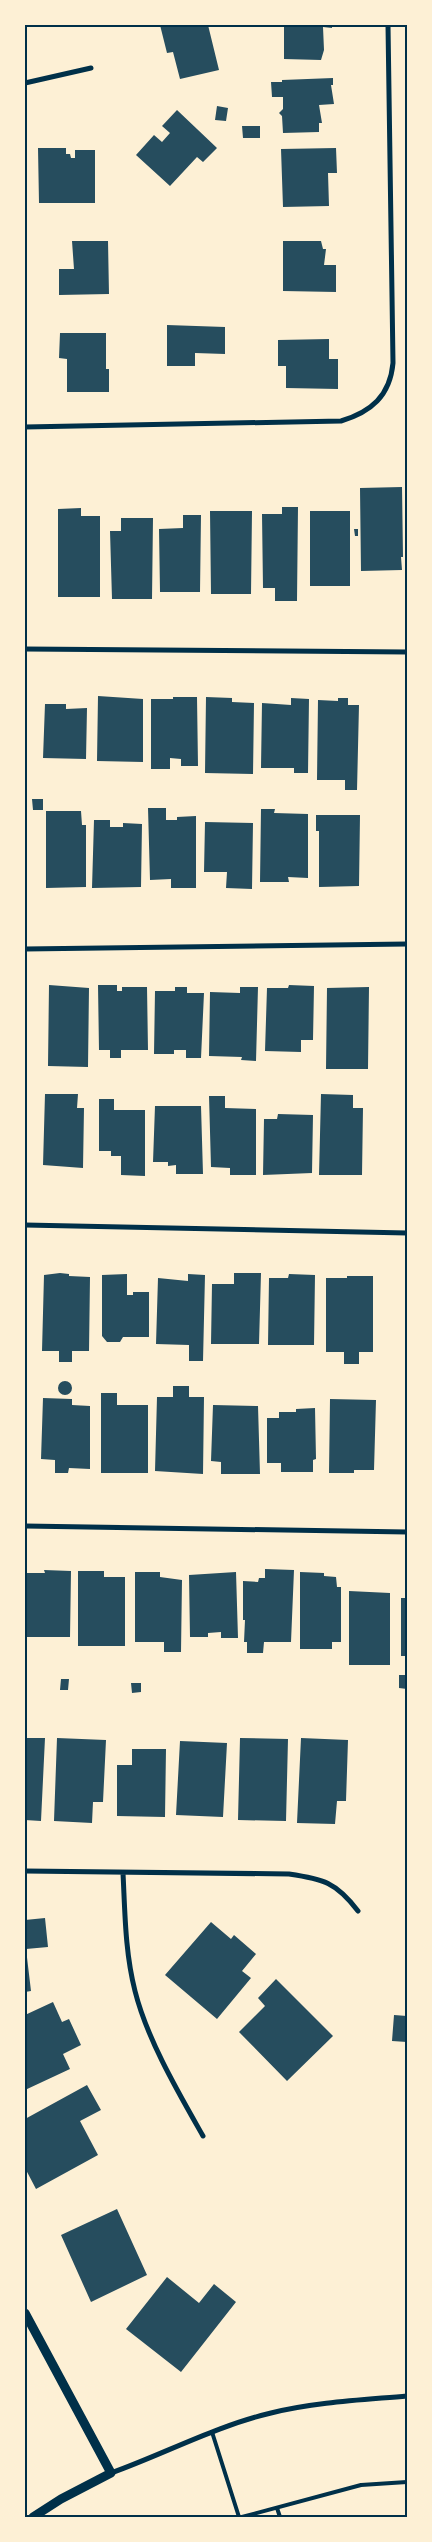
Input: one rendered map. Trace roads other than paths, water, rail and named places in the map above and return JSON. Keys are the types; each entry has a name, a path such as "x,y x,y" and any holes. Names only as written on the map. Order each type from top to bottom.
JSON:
{"street":[{"path":"25,427 341,421 360,415 374,405 388,386 392,363 388,25"},
{"path":"25,83 91,68"},
{"path":"25,649 407,652"},
{"path":"25,949 407,944"},
{"path":"25,1225 407,1233"},
{"path":"25,1526 407,1532"},
{"path":"25,1871 289,1874 314,1878 335,1885 358,1911"},
{"path":"123,1873 128,1954 138,2004 170,2073 203,2136"},
{"path":"25,2313 111,2473"},
{"path":"32,2517 61,2499 111,2473 162,2454 212,2432 270,2413 327,2403 407,2396"}],"lane":[{"path":"212,2432 241,2517 362,2485 407,2482"},
{"path":"277,2508 280,2517"}]}
